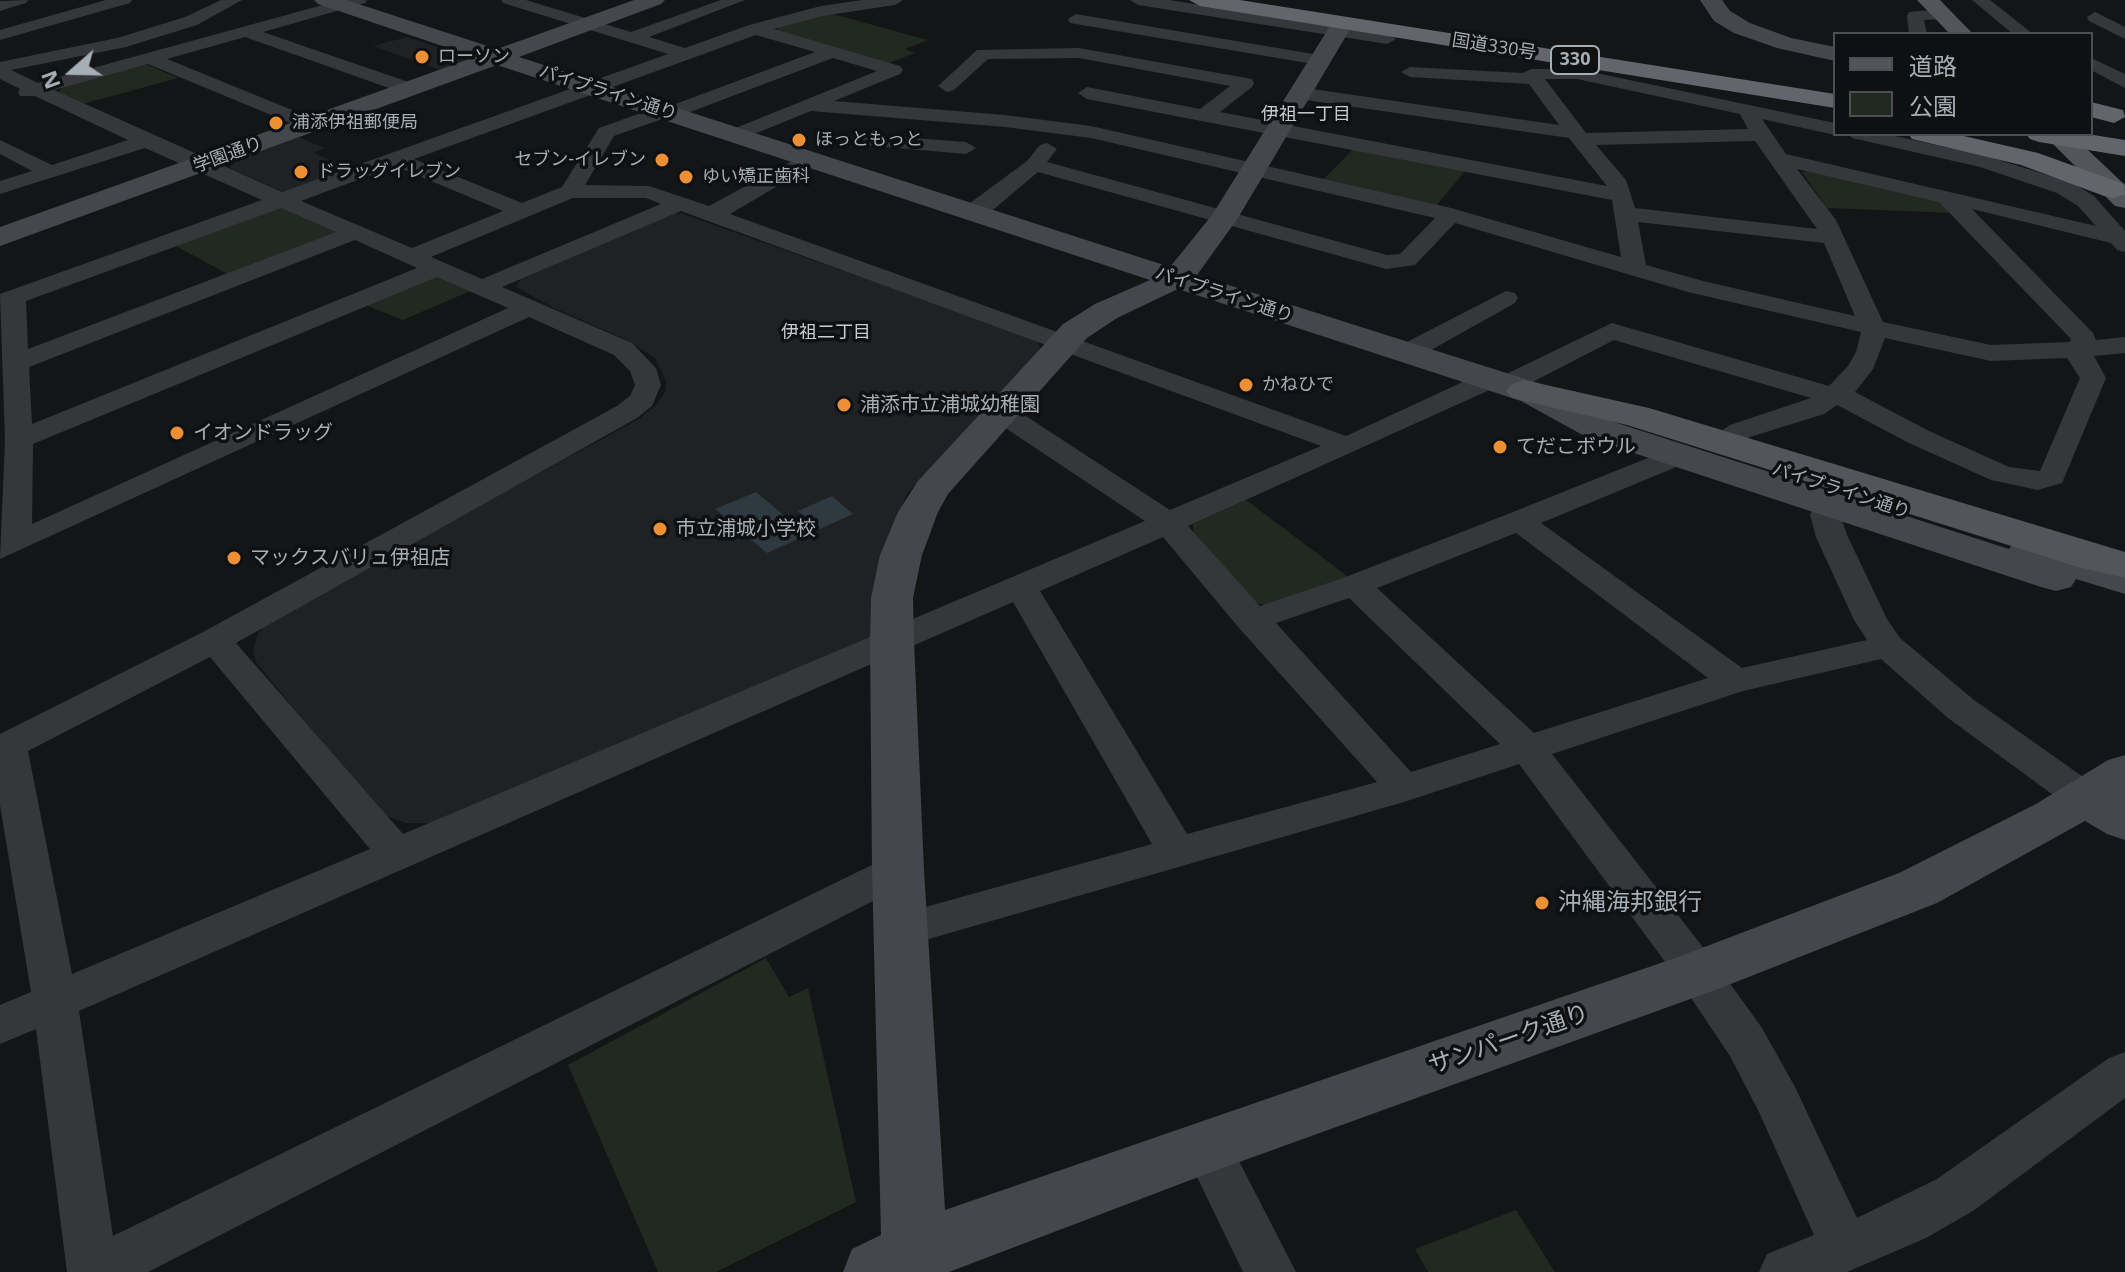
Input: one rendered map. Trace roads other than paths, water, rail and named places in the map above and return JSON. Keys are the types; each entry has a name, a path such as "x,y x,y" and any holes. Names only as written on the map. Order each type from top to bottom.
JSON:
{"highway":[{"name":"国道330号","path":"1200,0 1833,101"},
{"name":"国道330号","path":"1237,0 1833,94"},
{"path":"1519,44 1566,47 1833,81"},
{"path":"1480,45 1507,53 1833,116"},
{"path":"1930,136 2004,152 2080,176 2103,164 2125,140"},
{"path":"2043,136 2103,164"},
{"path":"2004,152 2103,164"}],"main road":[{"path":"1935,7 1960,32"},
{"path":"2059,136 2103,164"},
{"path":"1506,385 1636,416 2093,558 2125,565"}],"street":[{"path":"0,6 20,0"},
{"path":"84,0 135,11 175,26"},
{"path":"0,69 120,43 175,26 234,0"},
{"name":"学園通り","path":"0,237 654,0"},
{"path":"630,38 737,0"},
{"path":"8,547 19,440 16,363 7,299 755,29 821,11 895,0"},
{"path":"1138,0 1387,39"},
{"path":"1711,0 1722,16 1742,28 1785,43 1833,54"},
{"path":"1980,0 2021,32"},
{"path":"523,1 586,25 686,54"},
{"path":"12,96 247,32 342,2"},
{"name":"パイプライン通り","path":"342,2 1172,279 2125,581"},
{"path":"1076,19 1099,6"},
{"path":"2,35 107,7"},
{"path":"1918,32 1915,16 1935,7"},
{"path":"2095,17 2125,34"},
{"path":"1076,19 1319,60"},
{"path":"969,212 986,204 1034,165 1087,93 1076,19"},
{"path":"735,135 900,72 755,29"},
{"path":"896,1263 901,930 892,598 901,555 918,512 932,489 1065,343 1089,321 1184,271 1224,218 1338,31"},
{"path":"247,32 410,89"},
{"path":"2,35 41,58"},
{"path":"570,191 606,132 832,52"},
{"path":"922,115 940,84 983,54 1079,53 1245,83 1206,114"},
{"path":"2093,60 2114,56"},
{"path":"149,58 312,125"},
{"path":"2093,61 2125,82"},
{"path":"0,69 146,141 623,349 636,358 643,368 648,385 642,400 627,412 215,640 5,749 55,1001 94,1272 898,870"},
{"path":"1410,72 1535,79"},
{"path":"1635,269 1624,204 1615,180 1531,74 1577,74 1833,129"},
{"path":"1087,93 1206,114 1624,204 1832,237"},
{"path":"1299,93 1578,136 1761,135"},
{"path":"808,105 1064,128 1177,151 1451,215 1635,269 1874,331 1991,353 2044,353 2125,345"},
{"path":"1722,443 1740,431 1814,408 1844,388 1860,369 1874,331 1825,220 1761,135 1747,110"},
{"path":"860,140 876,111"},
{"path":"1868,136 1986,162 2054,184 2086,201 2122,242"},
{"path":"711,214 811,161 860,140 966,148"},
{"path":"0,188 146,141"},
{"path":"0,146 50,172"},
{"path":"395,159 522,211"},
{"path":"1782,159 2122,242"},
{"path":"1034,165 1386,262 1407,260 1451,215"},
{"path":"411,257 570,191 649,192 1347,446"},
{"path":"0,1025 1167,522 1347,446 1506,385 1612,331 1833,394 2001,474 2028,480 2047,480 2052,477 2093,378 2080,358 2084,338 1947,197"},
{"path":"480,288 679,204"},
{"path":"16,363 356,232"},
{"path":"19,440 437,268"},
{"path":"1406,353 1506,298"},
{"path":"8,547 527,309"},
{"path":"1506,385 1601,430 2090,589 2125,604"},
{"path":"1002,413 1167,522 1251,620 1404,788"},
{"path":"1251,620 1355,585 1519,521 1664,462 1669,453"},
{"path":"1829,505 1825,515 1832,537 1871,620 1888,646 1961,709 2112,797"},
{"path":"1519,521 1736,681"},
{"path":"1355,585 1527,748 1698,973 1746,1042 1778,1102 1845,1248"},
{"path":"1021,587 1178,853"},
{"path":"215,640 397,854"},
{"path":"901,930 1404,788 1736,681 1888,646"},
{"name":"サンパーク通り","path":"896,1263 1206,1146 1698,973 1918,888 2112,797"},
{"path":"1785,1272 1908,1221 1955,1195 2125,1072"},
{"path":"1206,1146 1270,1272"}],"place":[{"name":"ローソン","path":"422,57"},
{"name":"浦添伊祖郵便局","path":"276,123"},
{"name":"ほっともっと","path":"799,140"},
{"name":"セブン-イレブン","path":"662,160"},
{"name":"ドラッグイレブン","path":"301,172"},
{"name":"ゆい矯正歯科","path":"686,177"},
{"name":"かねひで","path":"1246,385"},
{"name":"浦添市立浦城幼稚園","path":"844,405"},
{"name":"イオンドラッグ","path":"177,433"},
{"name":"てだこボウル","path":"1500,447"},
{"name":"市立浦城小学校","path":"660,529"},
{"name":"マックスバリュ伊祖店","path":"234,558"},
{"name":"沖縄海邦銀行","path":"1542,903"}],"district":[{"name":"伊祖一丁目","path":"1306,115"},
{"name":"伊祖二丁目","path":"826,333"}]}
